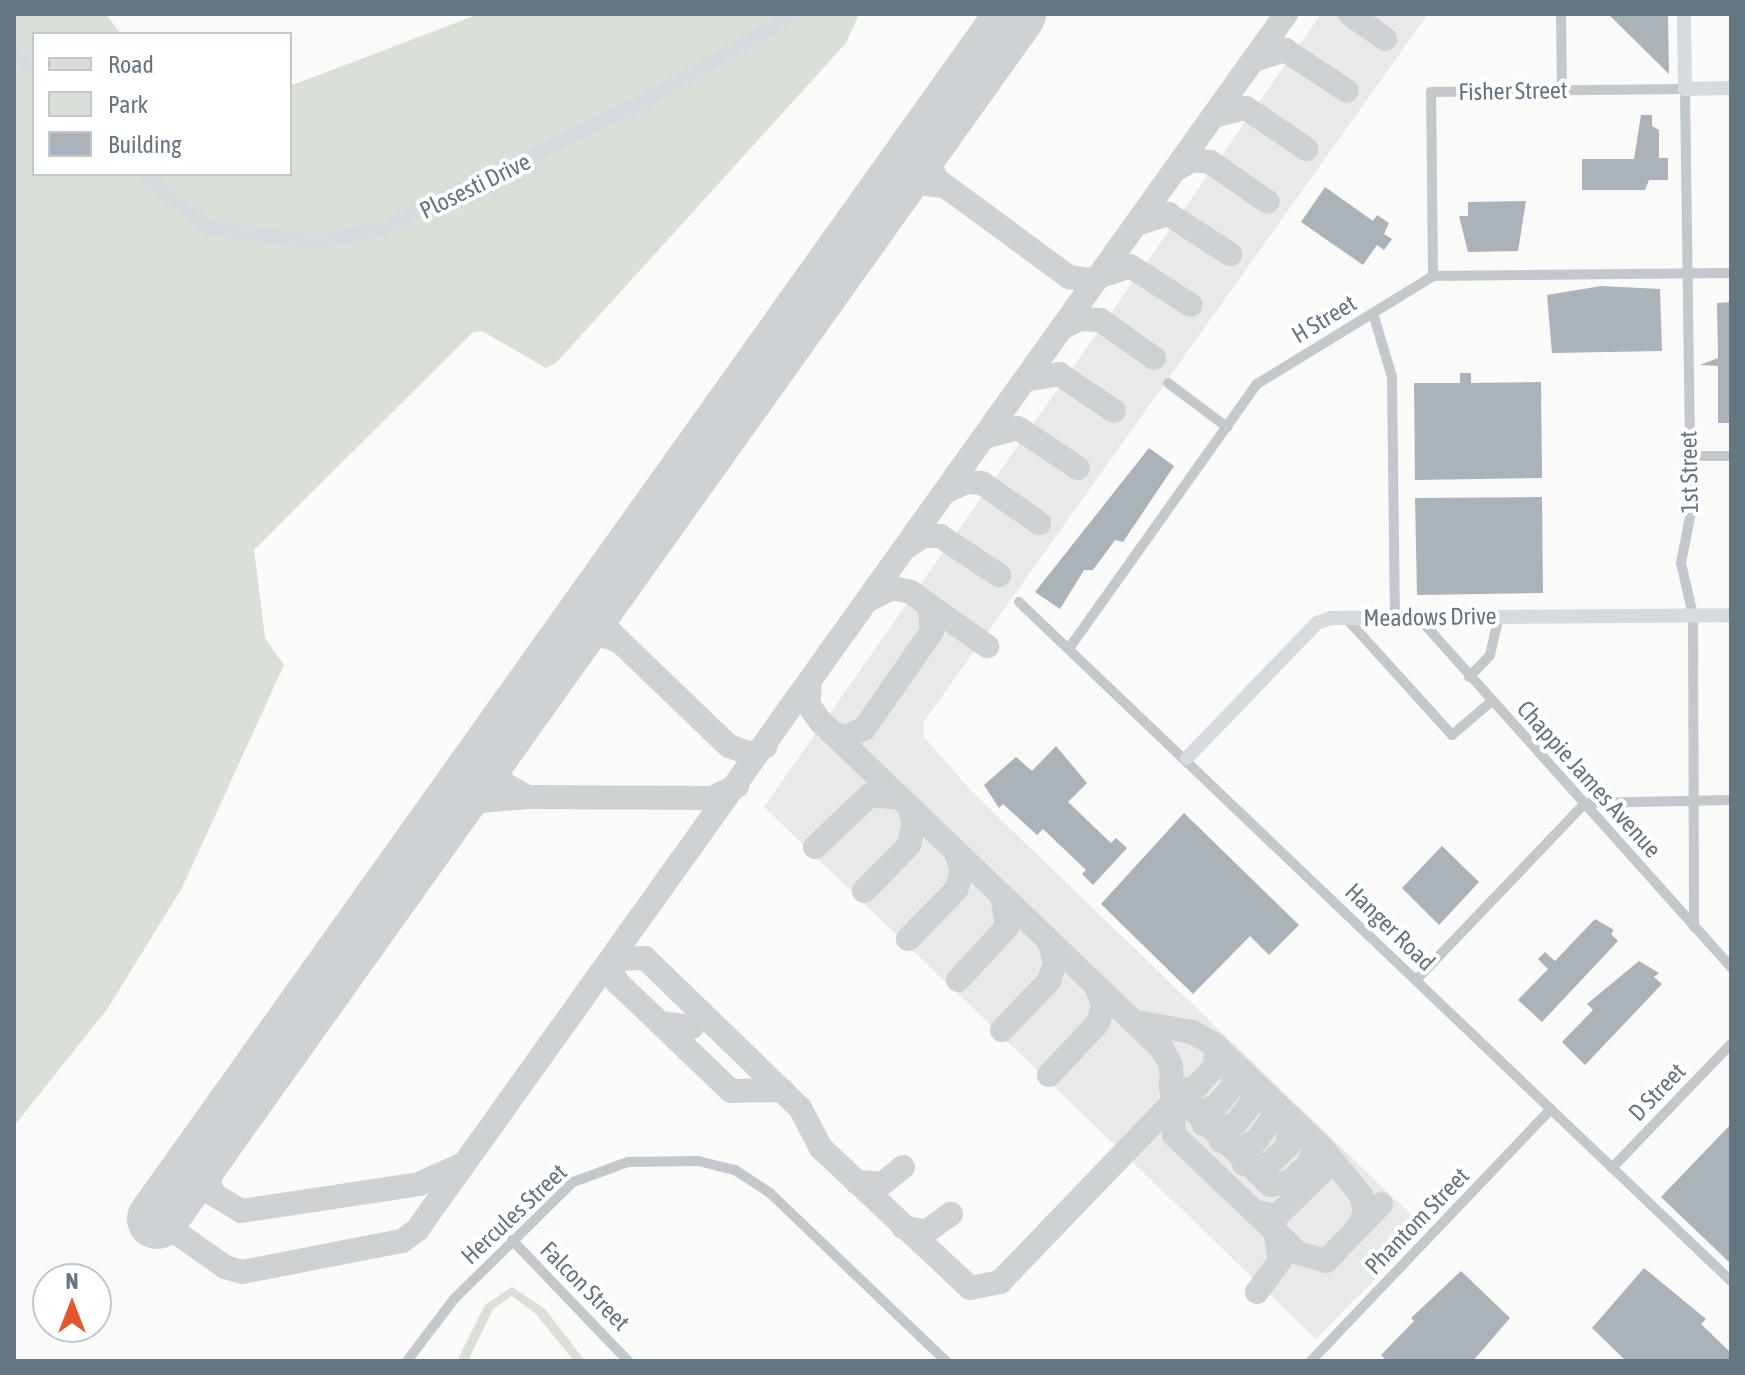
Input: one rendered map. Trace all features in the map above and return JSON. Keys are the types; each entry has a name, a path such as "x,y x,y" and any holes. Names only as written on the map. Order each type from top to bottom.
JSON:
{"street":[{"name":"Plosesti Drive","path":"145,176 208,228 289,241 366,233 629,109 795,14"},
{"path":"1561,14 1562,91"},
{"name":"1st Street","path":"1684,14 1690,522 1681,563 1693,615 1694,927"},
{"path":"14,53 32,70"},
{"name":"Fisher Street","path":"1433,276 1431,92 1731,88"},
{"path":"1433,276 1731,273"},
{"name":"H Street","path":"1070,647 1257,384 1433,276"},
{"path":"1373,313 1392,377 1395,617"},
{"path":"1168,383 1227,427"},
{"path":"1689,456 1731,456"},
{"name":"Hanger Road","path":"1019,602 1187,758 1731,1281"},
{"name":"Meadows Drive","path":"1187,758 1317,623 1346,618 1395,617 1731,615"},
{"name":"Chappie James Avenue","path":"1418,617 1731,967"},
{"path":"1469,677 1490,655 1499,617"},
{"path":"1346,618 1452,735 1492,701"},
{"path":"1416,980 1585,803 1731,800"},
{"name":"D Street","path":"1612,1168 1731,1044"},
{"name":"Phantom Street","path":"1311,1361 1551,1109"},
{"name":"Hercules Street","path":"407,1361 439,1316 512,1240 590,1172 628,1162 717,1165 770,1193 946,1361"},
{"name":"Falcon Street","path":"512,1240 628,1361"}],"shaded area":[{"path":"1321,14 1428,14 923,723 924,737 972,792 1425,1228 1316,1339 764,807"}],"green space":[{"path":"14,14 106,14 120,32 32,32 32,176 292,176 292,85 479,14 859,14 846,43 556,363 546,368 482,331 473,332 254,550 265,638 284,665 182,888 108,1008 14,1126"},
{"path":"512,1287 545,1309 585,1361 574,1361 536,1314 512,1296 493,1309 468,1361 457,1361 485,1305"}],"building":[{"path":"1608,14 1668,14 1669,74"},
{"path":"1641,115 1652,115 1652,126 1659,130 1659,158 1668,158 1668,180 1649,180 1645,190 1582,190 1582,159 1634,159"},
{"path":"1325,187 1373,221 1377,215 1389,223 1384,234 1392,239 1384,250 1377,245 1363,265 1301,222"},
{"path":"1526,201 1518,251 1468,252 1459,216 1468,216 1468,202"},
{"path":"1601,286 1660,289 1662,351 1552,353 1547,295"},
{"path":"1731,302 1731,423 1718,423 1718,366 1700,365 1718,358 1717,303"},
{"path":"1460,373 1471,373 1471,383 1541,382 1542,478 1415,480 1414,383 1460,383"},
{"path":"1149,448 1174,466 1123,542 1115,540 1093,570 1084,570 1060,609 1035,592"},
{"path":"1542,497 1543,593 1417,595 1415,498"},
{"path":"1056,746 1087,783 1068,802 1111,843 1116,838 1127,848 1093,885 1082,874 1086,870 1043,829 1037,835 1003,804 999,808 984,785 1016,757 1032,771"},
{"path":"1184,813 1299,925 1269,955 1250,936 1193,994 1101,904"},
{"path":"1442,846 1479,882 1439,925 1402,888"},
{"path":"1595,919 1614,930 1611,934 1618,941 1542,1022 1518,1000 1548,969 1538,959 1545,952 1555,961"},
{"path":"1639,961 1659,973 1654,977 1662,984 1585,1065 1562,1042 1593,1010 1587,1004"},
{"path":"1731,1124 1731,1264 1661,1197"},
{"path":"1644,1268 1706,1319 1701,1324 1731,1353 1731,1361 1626,1361 1592,1328"},
{"path":"1461,1271 1510,1318 1473,1361 1387,1361 1381,1355 1414,1321 1411,1318"}],"taxiway":[{"path":"157,1219 225,1267 242,1272 402,1241 417,1230 1286,14"},
{"path":"1350,14 1385,39"},
{"path":"1254,60 1285,50 1347,91"},
{"path":"1213,116 1246,108 1306,149"},
{"path":"929,135 927,158 937,180 1069,277 1090,280 1130,266 1191,305"},
{"path":"1175,170 1192,160 1210,162 1268,202"},
{"path":"886,196 918,183 943,186"},
{"path":"1137,224 1168,214 1230,254"},
{"path":"1062,328 1080,319 1100,320 1154,358"},
{"path":"1025,380 1059,374 1114,411"},
{"path":"985,437 1018,428 1078,468"},
{"path":"947,491 966,482 982,483 1039,523"},
{"path":"908,546 923,536 940,536 999,575"},
{"path":"832,732 845,737 864,729 932,631 930,606 911,592 892,588 870,599"},
{"path":"602,595 599,616 611,633 729,746 751,754 765,747"},
{"path":"930,606 987,646"},
{"path":"567,644 601,635 618,641"},
{"path":"810,683 808,704 820,721 1163,1050 1171,1066 1174,1135 1298,1253 1326,1261 1381,1204"},
{"path":"500,735 498,772 504,784 527,797 712,798 737,786"},
{"path":"815,847 870,795 900,798"},
{"path":"439,821 481,801 527,797"},
{"path":"864,891 909,845 914,821 908,806"},
{"path":"908,939 956,890 962,870 955,851"},
{"path":"958,980 1007,927 1002,896"},
{"path":"1002,1030 1049,981 1055,962 1049,941"},
{"path":"614,959 645,958 800,1108 821,1148 970,1288 1000,1282 1171,1104"},
{"path":"610,965 617,982 660,1023 692,1027 700,1011"},
{"path":"1049,1075 1098,1023 1103,1005 1096,986"},
{"path":"1136,1022 1192,1032 1215,1045 1324,1150 1361,1195 1365,1211 1359,1227"},
{"path":"660,1023 731,1091 782,1090"},
{"path":"1171,1081 1177,1091 1194,1089 1216,1065 1215,1045"},
{"path":"1186,1107 1200,1112 1216,1106 1234,1085 1232,1062"},
{"path":"1203,1124 1218,1130 1235,1124 1253,1102 1249,1078"},
{"path":"1171,1088 1270,1185 1289,1182 1308,1164 1313,1152 1308,1134"},
{"path":"1221,1141 1241,1148 1256,1141 1273,1118 1269,1097"},
{"path":"1244,1164 1268,1165 1288,1146 1289,1116"},
{"path":"210,1145 205,1163 213,1194 241,1211 419,1184 463,1164"},
{"path":"856,1182 882,1184 903,1167"},
{"path":"1255,1212 1277,1216 1321,1173"},
{"path":"903,1227 926,1232 951,1214"},
{"path":"1257,1292 1280,1260 1275,1231"}],"runway":[{"path":"157,1219 1016,14"}]}
